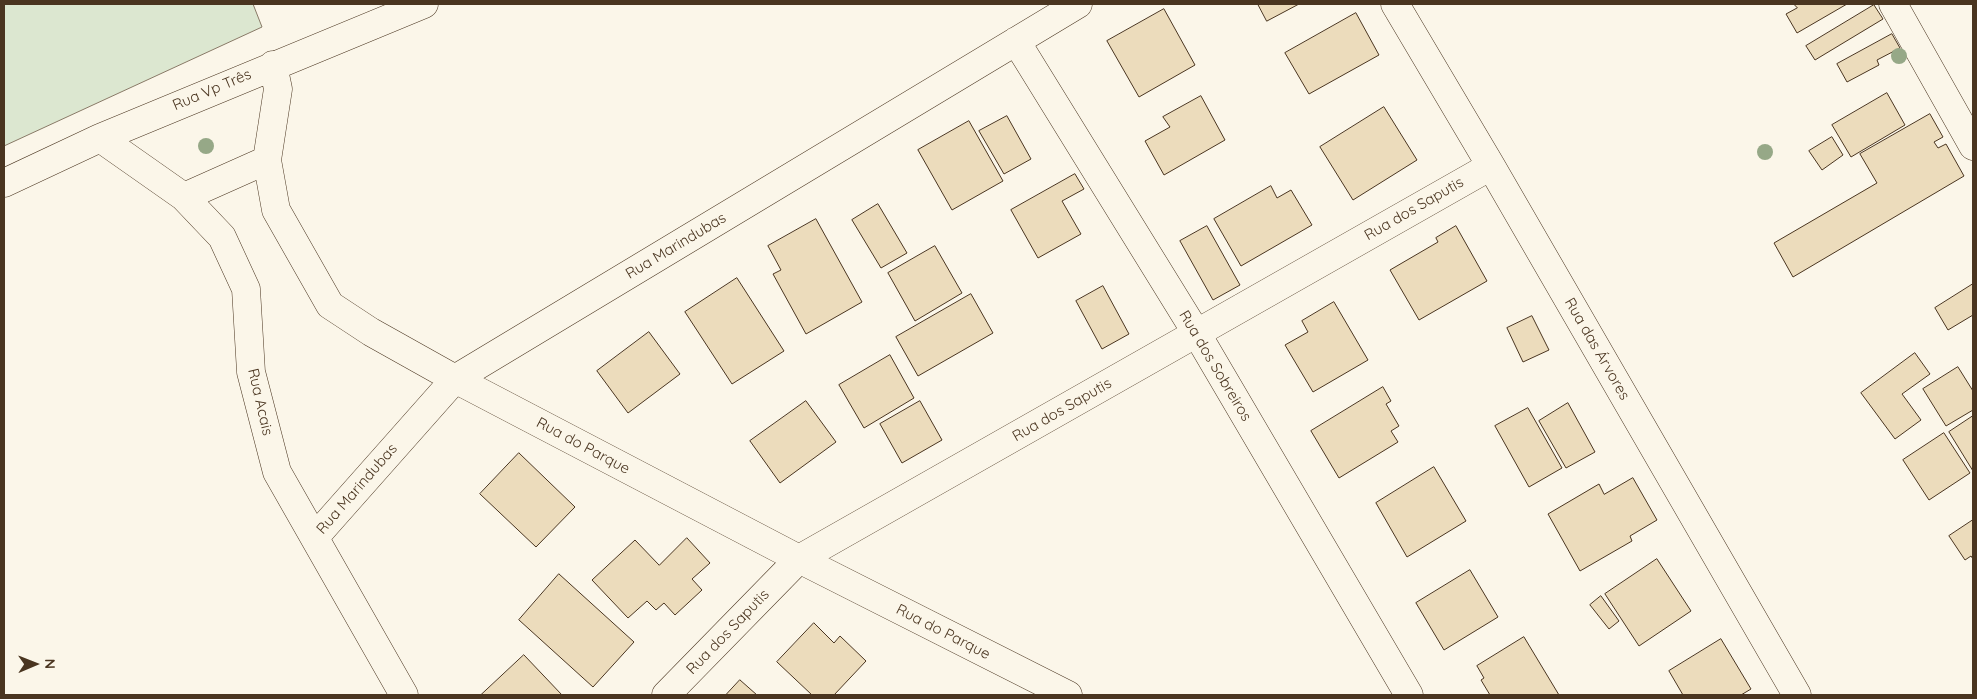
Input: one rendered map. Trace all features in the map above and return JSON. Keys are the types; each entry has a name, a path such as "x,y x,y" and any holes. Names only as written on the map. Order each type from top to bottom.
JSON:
{"street":[{"name":"Rua Vp Três","path":"4,183 100,138 424,4"},
{"name":"Rua Marindubas","path":"315,537 455,379 1078,4"},
{"name":"Rua das Árvores","path":"1395,4 1491,166 1796,695"},
{"path":"1893,4 1973,146"},
{"name":"Rua dos Sobreiros","path":"1016,41 1197,334 1409,695"},
{"name":"Rua do Parque","path":"273,65 278,89 267,160 276,210 330,305 370,332 455,379 799,559 1068,695"},
{"name":"Rua Acais","path":"100,138 184,197 222,237 246,289 252,372 277,472 404,695"},
{"path":"184,197 267,160"},
{"name":"Rua dos Saputis","path":"666,695 799,559 1491,166"}],"green space":[{"path":"4,4 253,4 262,27 4,146"}],"building":[{"path":"1258,4 1299,4 1267,21"},
{"path":"1794,4 1847,4 1797,33 1786,14 1797,8"},
{"path":"1874,5 1883,19 1815,60 1806,46"},
{"path":"1164,9 1195,65 1139,97 1107,41"},
{"path":"1356,13 1379,55 1309,94 1285,53"},
{"path":"1892,34 1900,48 1877,60 1879,65 1847,82 1837,64"},
{"path":"1887,93 1905,125 1851,157 1832,125"},
{"path":"1201,96 1225,140 1164,175 1145,141 1170,127 1163,117"},
{"path":"1384,107 1417,160 1353,200 1320,147"},
{"path":"1930,114 1943,137 1934,142 1938,148 1946,144 1964,176 1793,277 1774,243 1877,183 1860,154"},
{"path":"1007,116 1031,159 1004,174 979,131"},
{"path":"969,121 1003,181 952,210 918,150"},
{"path":"1832,137 1843,155 1822,170 1809,151"},
{"path":"1075,174 1084,189 1062,201 1081,234 1038,258 1011,210"},
{"path":"1271,186 1277,198 1291,190 1312,225 1241,266 1214,219"},
{"path":"878,204 907,253 881,268 852,220"},
{"path":"816,219 862,302 806,334 773,274 781,270 768,246"},
{"path":"1207,226 1240,285 1213,300 1180,241"},
{"path":"1456,226 1487,281 1419,320 1390,270 1438,242 1436,238"},
{"path":"935,246 962,293 915,321 888,273"},
{"path":"737,278 784,351 732,384 685,312"},
{"path":"1973,284 1973,315 1948,330 1935,308"},
{"path":"1103,286 1129,334 1102,349 1076,301"},
{"path":"971,294 993,333 918,376 896,337"},
{"path":"1334,302 1368,360 1313,392 1285,345 1308,332 1302,321"},
{"path":"1532,316 1549,350 1523,362 1507,328"},
{"path":"649,332 680,374 628,413 597,371"},
{"path":"1915,353 1930,374 1902,394 1921,420 1895,439 1861,393"},
{"path":"890,355 914,398 864,428 839,385"},
{"path":"1958,367 1973,391 1973,410 1946,426 1923,389"},
{"path":"1383,387 1391,401 1386,404 1399,426 1391,431 1398,442 1339,478 1311,431"},
{"path":"806,401 836,442 780,483 750,441"},
{"path":"920,401 942,440 902,463 880,424"},
{"path":"1568,403 1595,452 1566,468 1539,421"},
{"path":"1528,408 1562,468 1529,487 1495,426"},
{"path":"1973,416 1973,471 1949,432"},
{"path":"1944,433 1970,473 1929,500 1903,460"},
{"path":"519,453 575,507 536,547 480,494"},
{"path":"1434,467 1466,521 1407,557 1376,503"},
{"path":"1633,478 1657,520 1630,536 1632,541 1580,571 1548,514 1599,484 1604,494"},
{"path":"1973,520 1973,559 1971,556 1965,560 1949,536"},
{"path":"687,538 710,563 692,579 702,590 675,615 664,603 656,610 647,601 628,618 592,580 635,540 659,565"},
{"path":"1657,559 1691,611 1639,646 1605,594"},
{"path":"1470,570 1498,617 1444,650 1416,603"},
{"path":"559,574 634,642 593,687 519,620"},
{"path":"1601,596 1619,621 1609,629 1590,605"},
{"path":"814,623 834,643 840,636 866,661 834,695 812,695 777,662"},
{"path":"1524,637 1559,695 1490,695 1481,680 1484,678 1477,666"},
{"path":"1721,639 1751,689 1741,695 1683,695 1669,671"},
{"path":"524,655 562,695 481,695"},
{"path":"740,680 757,695 726,695"}]}
